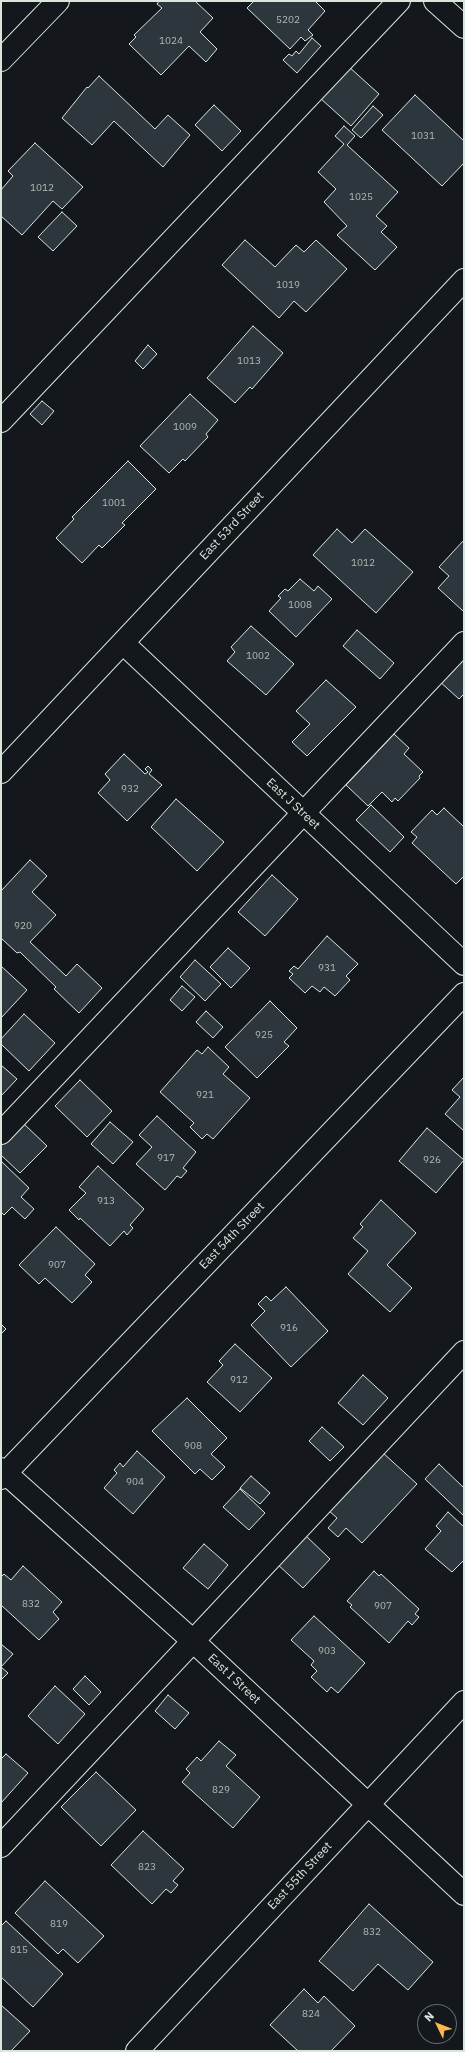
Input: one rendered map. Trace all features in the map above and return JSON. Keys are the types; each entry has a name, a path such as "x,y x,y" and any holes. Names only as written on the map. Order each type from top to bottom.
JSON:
{"street":[{"path":"1,60 58,1"},
{"path":"1,421 399,1"},
{"path":"435,1 464,27"},
{"name":"East 53rd Street","path":"1,772 464,280"},
{"name":"East J Street","path":"123,643 464,964"},
{"path":"1,1133 464,643"},
{"name":"East 54th Street","path":"3,1473 464,994"},
{"path":"1,1846 192,1640 464,1352"},
{"name":"East I Street","path":"3,1473 192,1640 464,1894"},
{"name":"East 55th Street","path":"137,2051 367,1803 464,1702"}],"building":[{"path":"159,1 195,1 213,18 200,32 217,49 206,62 189,46 161,75 129,44 136,37 134,35 162,8 157,4"},
{"path":"254,1 315,1 325,11 308,30 313,35 305,41 301,37 290,49 247,8"},
{"path":"312,38 321,46 297,73 283,60 289,54 292,56 296,51 299,54"},
{"path":"348,66 379,94 351,126 320,98"},
{"path":"99,76 155,129 168,115 190,135 163,167 114,121 92,145 62,118 87,87 88,88"},
{"path":"415,95 464,141 464,163 442,186 382,130"},
{"path":"214,105 241,131 222,151 195,125"},
{"path":"373,106 383,115 361,138 352,130"},
{"path":"344,126 355,136 347,145 398,192 376,216 387,226 381,232 397,247 375,270 337,235 347,226 324,202 336,189 318,172 344,144 335,136"},
{"path":"35,143 83,187 62,209 53,201 22,235 1,216 1,190 13,176 8,171"},
{"path":"62,212 77,226 53,251 38,237"},
{"path":"245,240 275,267 296,245 304,252 316,240 347,269 306,312 294,301 279,318 222,265"},
{"path":"253,326 283,353 252,389 250,387 235,403 207,378"},
{"path":"148,345 157,354 143,369 135,361"},
{"path":"190,394 218,420 206,434 208,437 185,461 183,459 169,473 140,446"},
{"path":"42,401 54,411 42,425 30,414"},
{"path":"128,461 156,489 122,523 125,525 102,548 99,545 82,563 56,538 74,519 72,517"},
{"path":"337,529 352,543 365,529 413,572 376,613 313,555"},
{"path":"464,540 463,611 438,588 449,576 439,567"},
{"path":"300,579 314,591 318,586 332,599 296,637 269,611 281,598 278,596 285,589 288,591"},
{"path":"251,626 294,664 266,695 227,661 235,652 231,647"},
{"path":"357,630 394,663 380,679 343,646"},
{"path":"460,656 464,660 464,694 459,699 438,680"},
{"path":"326,680 356,707 307,756 292,742 310,724 296,711"},
{"path":"394,734 409,748 404,754 423,772 419,776 420,778 398,801 395,798 392,802 382,792 368,806 346,785"},
{"path":"124,754 145,774 148,772 145,769 148,766 152,770 149,774 162,785 127,821 98,793 110,780 105,774"},
{"path":"176,799 224,842 197,871 151,827"},
{"path":"371,805 404,837 390,852 356,820"},
{"path":"444,808 464,827 464,876 456,884 412,843 417,837 411,832 432,810 437,815"},
{"path":"30,860 47,876 32,892 56,915 30,942 66,976 77,964 102,988 79,1013 54,989 56,987 20,952 17,953 1,938 1,891"},
{"path":"272,875 298,899 265,936 238,912"},
{"path":"327,936 358,964 346,976 350,980 335,996 324,987 320,992 312,986 305,993 289,978 293,974 289,971 294,966 298,969"},
{"path":"228,948 250,968 231,988 210,967"},
{"path":"195,960 221,984 205,1001 180,977"},
{"path":"1,966 27,990 1,1018"},
{"path":"182,986 195,997 182,1011 170,1000"},
{"path":"270,1001 297,1028 284,1042 289,1046 257,1078 225,1047"},
{"path":"206,1011 223,1027 213,1038 196,1022"},
{"path":"24,1014 55,1043 29,1071 1,1044 1,1039"},
{"path":"208,1047 229,1067 223,1074 250,1098 213,1139 207,1134 202,1139 190,1127 194,1123 160,1092 197,1050 202,1054"},
{"path":"1,1065 17,1079 1,1096"},
{"path":"464,1077 464,1131 445,1114 460,1097 452,1090"},
{"path":"80,1080 112,1111 87,1137 55,1106"},
{"path":"157,1116 196,1152 183,1168 187,1171 181,1178 177,1176 165,1190 136,1164 152,1147 139,1135"},
{"path":"110,1122 133,1142 113,1164 91,1144"},
{"path":"23,1123 47,1146 20,1173 1,1155 1,1146"},
{"path":"427,1128 464,1160 436,1193 399,1161"},
{"path":"1,1161 29,1188 21,1197 34,1209 25,1219 12,1207 4,1215 1,1212"},
{"path":"98,1166 144,1209 130,1225 133,1228 127,1235 124,1231 110,1246 80,1218 79,1220 69,1210 86,1193 79,1187"},
{"path":"381,1200 416,1233 387,1265 412,1288 390,1312 348,1274 368,1251 353,1238 363,1227 360,1224"},
{"path":"56,1227 95,1264 85,1275 92,1282 72,1303 45,1278 39,1284 19,1265"},
{"path":"286,1287 328,1331 291,1367 251,1325 265,1311 258,1304 266,1296 271,1301"},
{"path":"1,1324 6,1329 1,1334"},
{"path":"235,1344 272,1378 240,1412 207,1382 223,1365 219,1361"},
{"path":"363,1375 388,1398 363,1425 338,1403"},
{"path":"187,1398 227,1438 211,1454 225,1467 212,1480 200,1469 195,1474 152,1431"},
{"path":"322,1427 344,1447 330,1461 309,1441"},
{"path":"137,1451 165,1477 133,1514 104,1488 117,1473 114,1470 120,1463 123,1467"},
{"path":"382,1452 417,1484 362,1543 346,1528 338,1537 328,1528 337,1518 328,1510"},
{"path":"439,1464 464,1488 464,1516 425,1479"},
{"path":"251,1476 270,1493 260,1504 240,1488"},
{"path":"240,1489 265,1513 249,1530 223,1507"},
{"path":"448,1512 464,1527 464,1560 452,1572 425,1549 441,1531 436,1526"},
{"path":"303,1533 330,1559 303,1588 275,1562"},
{"path":"204,1544 228,1565 208,1589 183,1568"},
{"path":"23,1566 62,1602 53,1612 59,1619 39,1640 1,1605 1,1577 4,1574 11,1580"},
{"path":"374,1571 379,1576 381,1574 419,1609 415,1614 419,1617 412,1625 408,1621 389,1643 350,1607 352,1605 347,1601"},
{"path":"314,1616 365,1663 338,1693 331,1687 327,1692 311,1677 317,1671 311,1665 314,1661 291,1640"},
{"path":"1,1644 13,1654 1,1667"},
{"path":"1,1667 8,1673 1,1680"},
{"path":"85,1676 101,1692 89,1705 73,1689"},
{"path":"55,1686 85,1714 58,1744 28,1716"},
{"path":"168,1695 189,1713 175,1729 155,1711"},
{"path":"219,1741 236,1755 226,1766 260,1797 233,1828 182,1782 190,1773 186,1769 197,1757 201,1761"},
{"path":"6,1754 28,1773 1,1803 1,1759"},
{"path":"96,1772 136,1810 101,1846 61,1807"},
{"path":"143,1831 184,1869 173,1881 178,1885 171,1893 166,1889 152,1904 111,1865"},
{"path":"45,1881 104,1936 78,1963 63,1949 58,1954 15,1913"},
{"path":"369,1904 433,1962 408,1990 378,1964 353,1991 319,1961"},
{"path":"6,1921 63,1974 33,2007 1,1977 1,1926"},
{"path":"304,1989 318,2003 324,1996 355,2026 331,2051 298,2051 270,2025"},
{"path":"1,2005 30,2031 11,2051 1,2051"}]}
